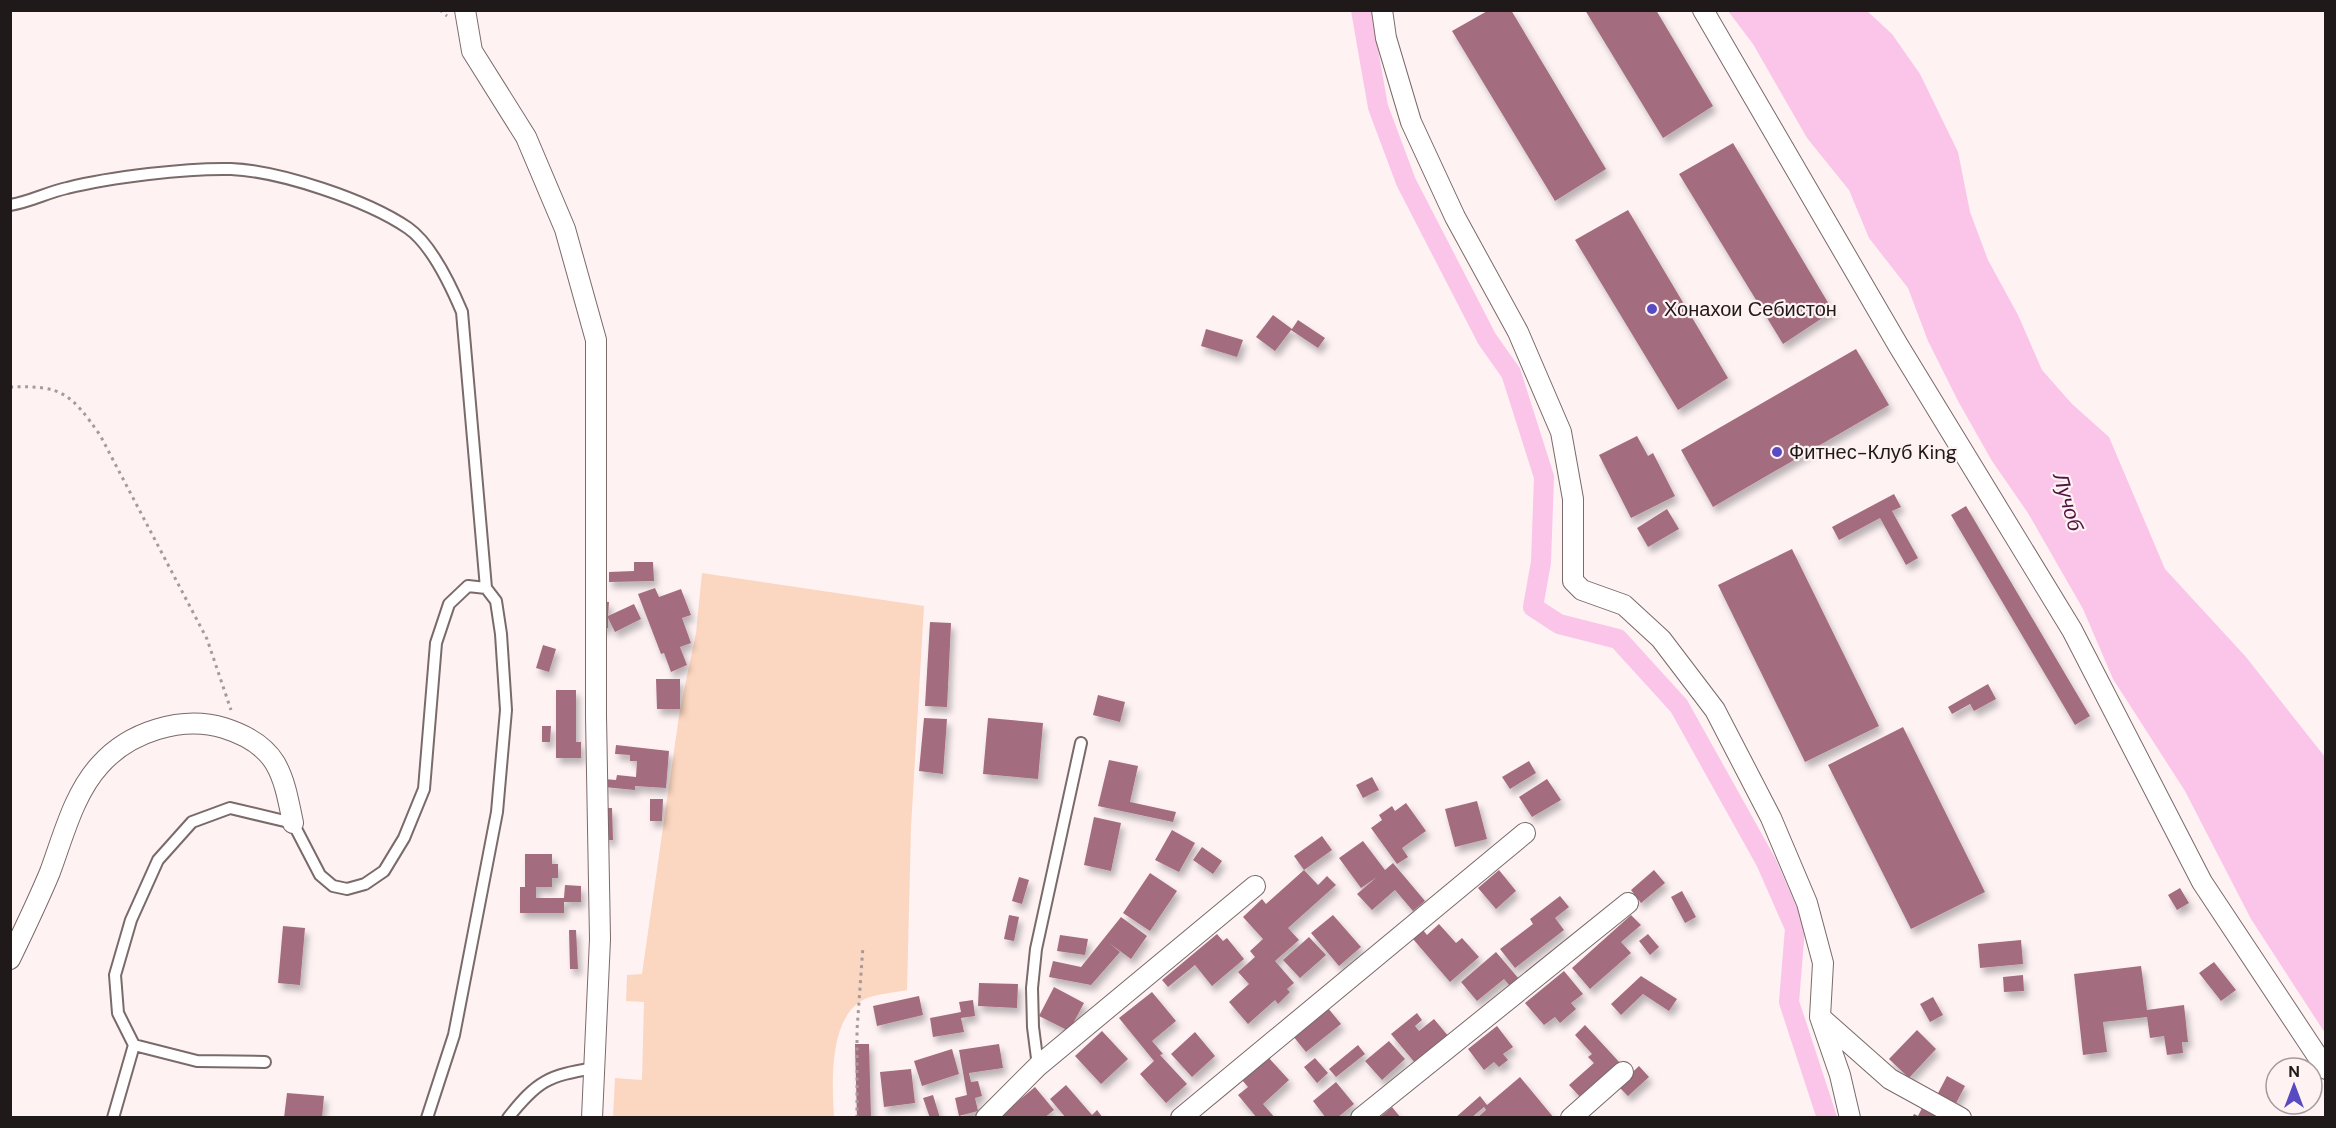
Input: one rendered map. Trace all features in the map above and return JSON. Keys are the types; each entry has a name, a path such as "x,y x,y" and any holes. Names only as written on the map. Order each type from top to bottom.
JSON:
{"street":[{"path":"465,10 472,51 526,137 565,229 596,340 596,716 600,939 592,1118"},
{"path":"1382,10 1386,38 1411,123 1455,217 1518,332 1561,432 1573,499 1573,581 1582,590 1624,604 1661,639 1714,710 1771,818 1807,903 1823,963 1820,1017 1840,1075 1850,1118"},
{"path":"1703,10 1898,345 2072,630 2202,882 2325,1068"},
{"path":"10,959 80,795 100,765 134,738 172,724 208,723 239,733 264,748 284,778 293,823"},
{"path":"1181,1118 1524,833"},
{"path":"986,1118 1038,1066 1255,886"},
{"path":"1361,1118 1628,903"},
{"path":"1820,1017 1890,1079 1961,1118"},
{"path":"1571,1118 1623,1072"}],"lane":[{"path":"10,205 67,188 154,175 232,169 297,181 354,201 409,229 446,273 462,312 468,360 486,588 496,601 501,634 506,710 497,812 454,1035 428,1118"},
{"path":"113,1118 134,1045 117,1013 115,975 131,920 158,860 192,822 230,808 293,823 320,875 333,886 347,889 356,887 365,884 384,871 404,838 424,789 435,643 442,623 449,604 468,586 486,588"},
{"path":"1038,1066 1033,1027 1032,988 1036,949 1081,743"},
{"path":"134,1045 197,1061 265,1062"},
{"path":"508,1118 530,1090 560,1074 594,1068"}],"path":[{"path":"10,387 42,386 62,393 79,405 100,435 207,639 239,733"},
{"path":"857,1118 857,1030 863,946"}],"shaded area":[{"path":"702,573 924,606 911,827 907,990 863,1000 849,1013 842,1025 834,1056 834,1117 613,1118 615,1078 642,1080 644,1002 626,1001 627,975 642,974 680,709 696,633"}],"water":[{"name":"Лучоб","path":"1728,11 1867,11 1892,34 1920,74 1958,152 1970,212 1988,260 2018,315 2042,370 2072,404 2109,437 2165,569 2246,657 2325,757 2325,1033 2251,919 2185,791 2113,679 2083,609 2028,513 1992,461 1958,401 1928,341 1908,288 1869,238 1849,190 1807,138 1753,44"}],"building":[{"path":"1489,10 1511,10 1606,169 1555,201 1452,31"},
{"path":"1585,10 1656,10 1713,106 1663,138"},
{"path":"1733,143 1833,311 1783,344 1679,174"},
{"name":"Хонахои Себистон","path":"1628,210 1728,378 1678,410 1575,240"},
{"path":"1273,315 1292,329 1298,320 1325,338 1318,348 1291,330 1275,351 1256,337"},
{"path":"1206,329 1243,340 1237,357 1201,346"},
{"path":"1856,349 1889,405 1713,507 1681,450"},
{"path":"1637,436 1648,456 1653,453 1675,496 1631,518 1599,455"},
{"path":"1894,494 1901,507 1892,511 1918,558 1906,565 1880,518 1839,540 1832,527"},
{"path":"1966,506 2090,716 2075,725 1951,515"},
{"path":"1667,509 1679,529 1648,547 1637,528"},
{"path":"1792,549 1879,726 1805,762 1718,585"},
{"path":"634,562 653,562 654,581 609,582 609,572 634,571"},
{"path":"655,588 659,597 681,589 691,615 682,618 691,643 680,647 687,665 671,672 664,653 661,654 638,594"},
{"path":"598,601 609,602 608,616 634,604 641,619 615,632 608,618 608,628 598,628"},
{"path":"930,622 951,623 947,707 925,706"},
{"path":"543,645 556,649 549,672 536,668"},
{"path":"656,679 680,679 680,709 657,709"},
{"path":"1988,684 1996,699 1974,711 1970,704 1952,714 1948,707"},
{"path":"556,690 576,690 576,742 581,742 581,758 556,758"},
{"path":"1098,695 1125,702 1120,722 1093,715"},
{"path":"924,718 947,719 943,774 919,771"},
{"path":"988,718 1043,723 1038,779 983,774"},
{"path":"542,726 551,726 550,742 542,742"},
{"path":"1903,727 1985,892 1911,929 1828,765"},
{"path":"616,745 669,751 666,788 635,786 635,790 604,787 604,779 616,780 617,775 636,777 637,761 630,761 630,755 615,754"},
{"path":"1109,760 1138,766 1130,802 1176,812 1173,822 1098,806"},
{"path":"1529,761 1536,773 1510,789 1502,777"},
{"path":"1372,777 1379,790 1363,798 1356,785"},
{"path":"1547,779 1561,800 1532,817 1519,797"},
{"path":"650,799 663,799 662,821 650,821"},
{"path":"1477,801 1487,839 1455,847 1445,809"},
{"path":"1406,803 1426,831 1402,848 1408,857 1397,864 1371,828 1382,820 1379,815 1392,806 1395,811"},
{"path":"605,808 612,808 613,840 605,840"},
{"path":"1094,817 1121,823 1111,871 1084,865"},
{"path":"1172,830 1195,843 1179,872 1155,860"},
{"path":"1322,836 1332,850 1304,870 1294,856"},
{"path":"1363,841 1385,870 1393,863 1425,901 1413,911 1395,890 1372,910 1357,894 1377,877 1361,888 1339,858"},
{"path":"1202,847 1222,861 1213,874 1193,860"},
{"path":"525,854 552,854 552,864 558,864 558,878 552,878 552,887 536,887 536,898 564,898 565,885 581,886 581,902 564,902 564,913 520,913 520,887 525,887"},
{"path":"1304,870 1318,885 1327,876 1336,885 1288,928 1299,940 1275,961 1294,983 1287,989 1290,992 1278,1004 1275,1000 1248,1024 1229,1002 1249,984 1238,972 1255,957 1250,951 1263,939 1243,917 1262,899 1266,904"},
{"path":"1499,870 1516,891 1496,909 1478,888"},
{"path":"1654,870 1665,883 1641,903 1631,890"},
{"path":"1150,873 1177,891 1150,931 1123,913"},
{"path":"1019,877 1029,880 1022,904 1012,901"},
{"path":"2180,888 2189,903 2177,910 2168,895"},
{"path":"1682,891 1696,917 1685,923 1671,897"},
{"path":"1560,896 1569,907 1555,918 1564,930 1515,968 1500,949 1533,924 1530,919"},
{"path":"1009,915 1019,917 1014,941 1004,939"},
{"path":"1333,915 1361,947 1339,966 1311,933"},
{"path":"1631,915 1641,925 1621,942 1631,953 1590,989 1572,968"},
{"path":"1121,917 1147,936 1131,959 1109,943 1120,952 1091,985 1049,977 1053,961 1081,967"},
{"path":"1439,924 1456,943 1462,938 1479,957 1450,982 1413,939 1423,930 1427,935"},
{"path":"283,926 305,928 300,985 278,983"},
{"path":"569,930 576,930 578,969 570,969"},
{"path":"1217,934 1223,941 1227,938 1244,959 1212,986 1195,965 1168,987 1162,980"},
{"path":"1648,934 1659,947 1650,955 1639,941"},
{"path":"1060,935 1088,939 1085,955 1057,951"},
{"path":"1309,937 1326,955 1300,978 1283,960"},
{"path":"2021,940 2023,964 1980,968 1978,944"},
{"path":"1496,952 1519,979 1510,986 1504,979 1477,1001 1461,982"},
{"path":"2214,962 2236,990 2221,1001 2199,973"},
{"path":"2141,966 2147,1010 2184,1005 2188,1042 2182,1042 2183,1053 2167,1055 2164,1036 2150,1038 2147,1017 2103,1022 2107,1052 2083,1055 2074,974"},
{"path":"1564,971 1583,994 1571,1003 1576,1009 1560,1023 1555,1017 1544,1025 1525,1003"},
{"path":"2023,975 2024,991 2004,992 2003,977"},
{"path":"1641,976 1677,999 1669,1011 1643,994 1621,1015 1611,1004"},
{"path":"979,983 1018,984 1017,1008 978,1006"},
{"path":"1054,987 1084,1003 1069,1031 1039,1016"},
{"path":"1152,992 1176,1021 1152,1041 1163,1054 1160,1055 1187,1084 1166,1103 1140,1074 1154,1061 1119,1018"},
{"path":"919,996 923,1015 877,1026 873,1006"},
{"path":"1933,997 1943,1015 1930,1022 1920,1004"},
{"path":"973,1000 975,1016 961,1018 964,1032 933,1037 930,1018 961,1012 959,1002"},
{"path":"1328,1008 1341,1024 1306,1052 1293,1036"},
{"path":"1417,1013 1422,1020 1415,1026 1419,1031 1434,1019 1449,1037 1416,1064 1391,1034"},
{"path":"1585,1025 1621,1064 1582,1099 1569,1085 1594,1063 1588,1057 1592,1054 1575,1035"},
{"path":"1497,1026 1513,1047 1503,1054 1508,1060 1499,1067 1494,1062 1484,1070 1468,1049"},
{"path":"1917,1030 1936,1049 1909,1078 1889,1059"},
{"path":"1102,1031 1128,1059 1101,1084 1075,1056"},
{"path":"1195,1032 1215,1056 1192,1077 1171,1054"},
{"path":"1389,1041 1405,1059 1382,1080 1365,1061"},
{"path":"855,1044 869,1044 871,1118 857,1118"},
{"path":"999,1044 1003,1068 969,1073 971,1082 978,1081 982,1096 975,1098 978,1111 959,1116 955,1098 967,1095 959,1050"},
{"path":"1358,1045 1365,1054 1336,1077 1329,1069"},
{"path":"952,1049 959,1074 922,1086 914,1061"},
{"path":"1268,1057 1289,1080 1263,1104 1275,1118 1257,1118 1238,1095 1248,1087 1242,1080"},
{"path":"1315,1058 1328,1073 1317,1083 1304,1067"},
{"path":"1639,1066 1649,1077 1628,1096 1618,1086"},
{"path":"911,1069 915,1103 884,1107 880,1072"},
{"path":"1947,1076 1965,1086 1954,1107 1936,1097"},
{"path":"1520,1077 1554,1118 1477,1118 1486,1110 1484,1107 1471,1118 1455,1118 1480,1096 1487,1105"},
{"path":"1336,1082 1354,1104 1337,1118 1326,1118 1313,1101"},
{"path":"1066,1085 1092,1115 1097,1110 1103,1118 1066,1118 1050,1099"},
{"path":"1035,1087 1054,1110 1044,1118 1003,1118 1001,1115"},
{"path":"287,1093 324,1096 322,1118 284,1118"},
{"path":"933,1095 940,1118 930,1118 923,1098"},
{"path":"1923,1106 1946,1118 1912,1118 1914,1114 1918,1116"},
{"path":"1392,1107 1401,1118 1379,1118"}],"waterway":[{"path":"1361,10 1378,107 1406,182 1487,339 1511,373 1544,477 1541,562 1533,607 1559,624 1618,639 1679,706 1766,862 1795,928 1789,1002 1827,1118"}],"place":[{"name":"Хонахои Себистон","path":"1652,309"},
{"name":"Фитнес-Клуб King","path":"1777,452"}]}
